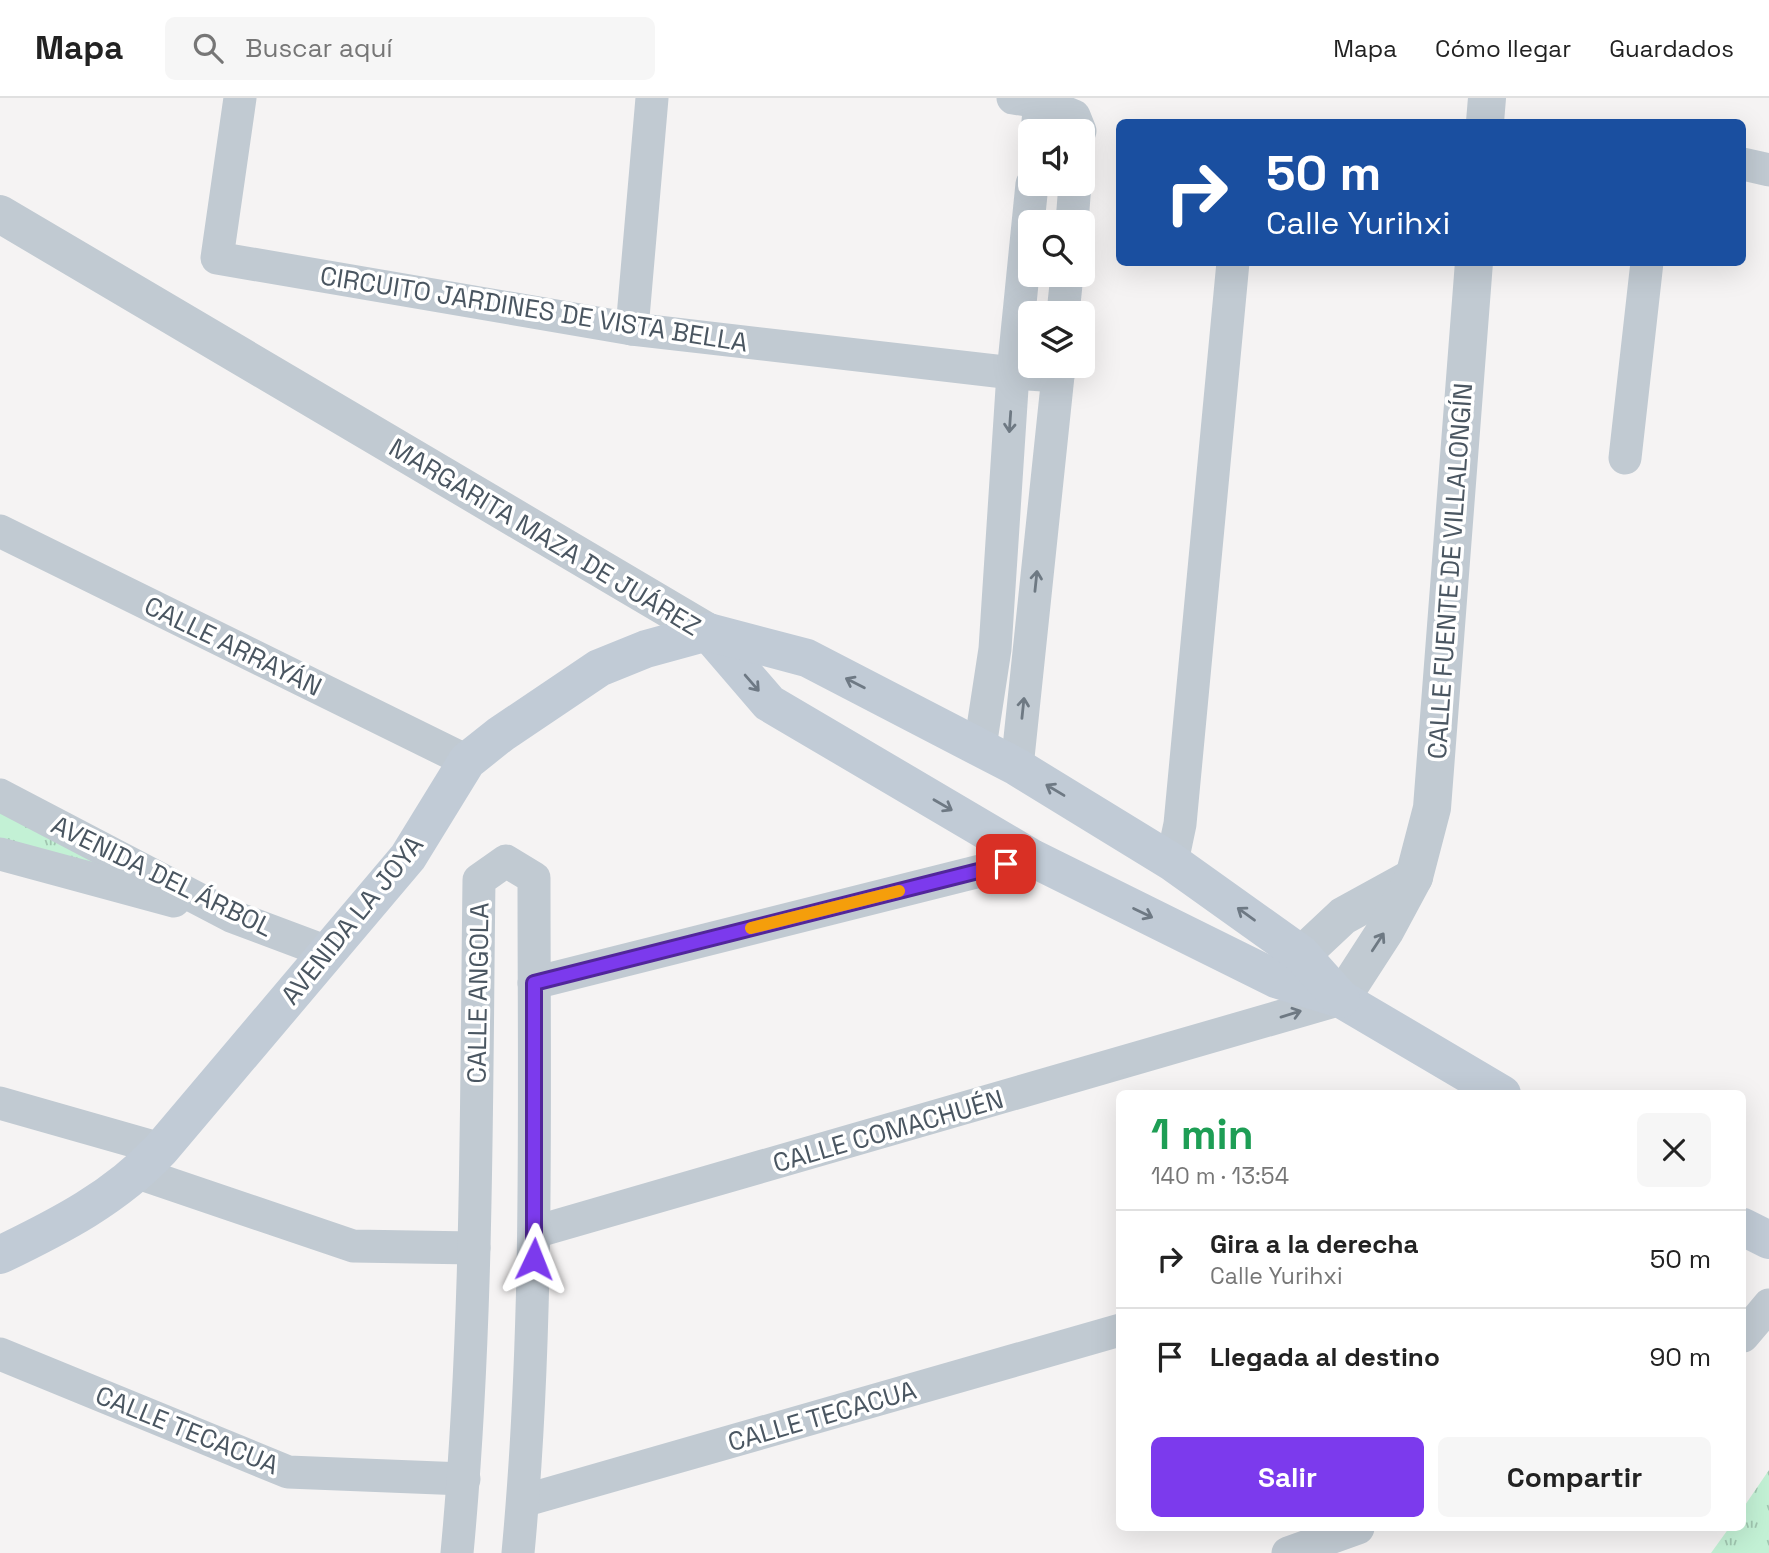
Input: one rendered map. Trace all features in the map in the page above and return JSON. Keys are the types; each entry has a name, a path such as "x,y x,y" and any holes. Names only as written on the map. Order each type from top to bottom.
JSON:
{"main road":[{"name":"MARGARITA MAZA DE JUÁREZ","path":"708,632 807,658 1017,767 1172,862 1289,967"},
{"name":"MARGARITA MAZA DE JUÁREZ","path":"708,632 769,703 1032,858 1289,967 1495,1090"},
{"name":"AVENIDA LA JOYA","path":"0,1255 64,1224 150,1161 408,857 467,761 501,734 600,668 646,649 708,632"},
{"path":"1746,1228 1769,1240"}],"street":[{"name":"CIRCUITO JARDINES DE VISTA BELLA","path":"240,98 217,258 632,329 1018,373"},
{"path":"632,329 652,98"},
{"path":"1485,119 1487,98"},
{"path":"1030,110 1074,116 1075,119"},
{"path":"1746,165 1769,170"},
{"path":"980,747 995,649 1013,373 1031,196"},
{"name":"MARGARITA MAZA DE JUÁREZ","path":"0,214 708,632"},
{"path":"1172,862 1180,824 1233,266"},
{"name":"CALLE FUENTE DE VILLALONGÍN","path":"1341,999 1385,930 1414,877 1432,808 1474,266"},
{"path":"1625,458 1647,266"},
{"name":"CIRCUITO JARDINES DE VISTA BELLA","path":"1017,767 1057,378"},
{"name":"CALLE ARRAYÁN","path":"0,531 467,761"},
{"name":"AVENIDA DEL ÁRBOL","path":"0,794 232,916 327,952"},
{"path":"0,854 232,916"},
{"path":"534,983 1032,858"},
{"name":"CALLE ANGOLA","path":"457,1553 464,1479 474,1248 479,880 506,861 534,878 535,1232 519,1553"},
{"path":"1241,1029 1289,967 1343,916 1414,877"},
{"name":"CALLE COMACHUÉN","path":"535,1232 1341,999"},
{"path":"0,1103 150,1161 353,1246 474,1248"},
{"path":"1746,1332 1769,1305"},
{"name":"CALLE TECACUA","path":"523,1501 1116,1331"},
{"name":"CALLE TECACUA","path":"0,1354 288,1472 464,1479"},
{"path":"1292,1552 1350,1531"}],"green space":[{"path":"0,803 168,890 0,843"},
{"path":"1769,1470 1769,1553 1711,1553 1727,1531 1746,1531 1746,1504"}],"slow traffic":[{"path":"751,928 899,891"}],"route":[{"path":"534,1259 534,983 1006,864"}]}
